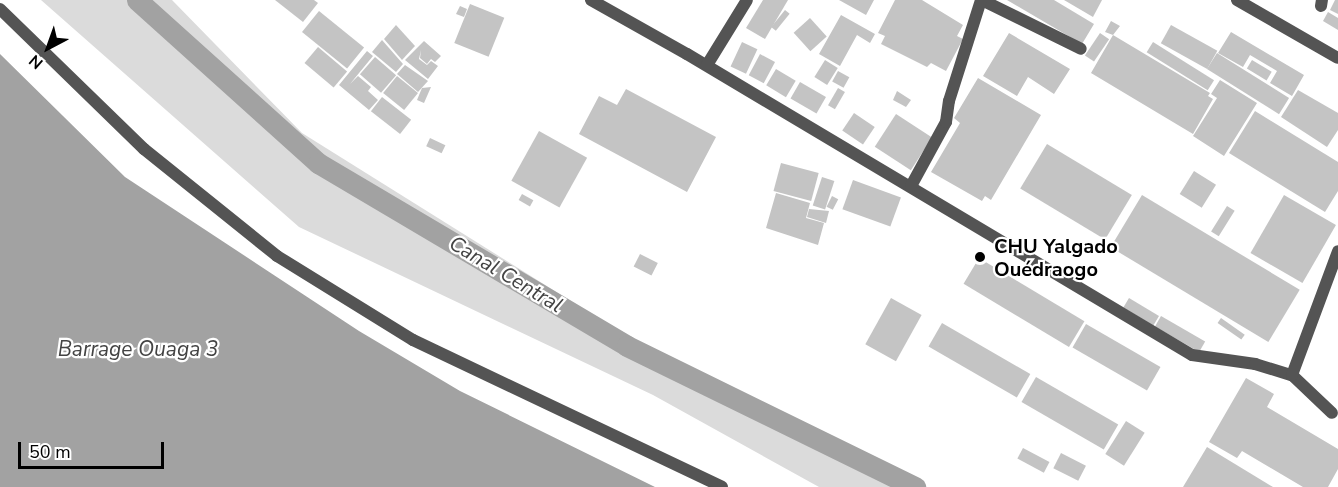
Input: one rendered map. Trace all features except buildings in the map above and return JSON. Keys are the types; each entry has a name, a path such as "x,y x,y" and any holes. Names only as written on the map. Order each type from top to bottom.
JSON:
{"street":[{"path":"591,0 911,186 1192,355 1255,364 1292,375 1332,413"},
{"path":"706,65 747,0"},
{"path":"911,186 946,122 949,101 981,0 1080,49"},
{"path":"1237,0 1338,58"},
{"path":"0,9 144,149 277,256 413,340 722,487"},
{"path":"1292,375 1338,251"}],"shaded area":[{"path":"41,0 172,0 302,133 758,418 892,487 819,487 653,395 299,227"}],"water":[{"name":"Barrage Ouaga 3","path":"0,54 125,177 359,331 460,391 655,487 0,487"}],"waterway":[{"name":"Canal Central","path":"137,0 318,163 627,346 915,487"}],"place":[{"name":"CHU Yalgado Ouédraogo","path":"980,257"}]}
